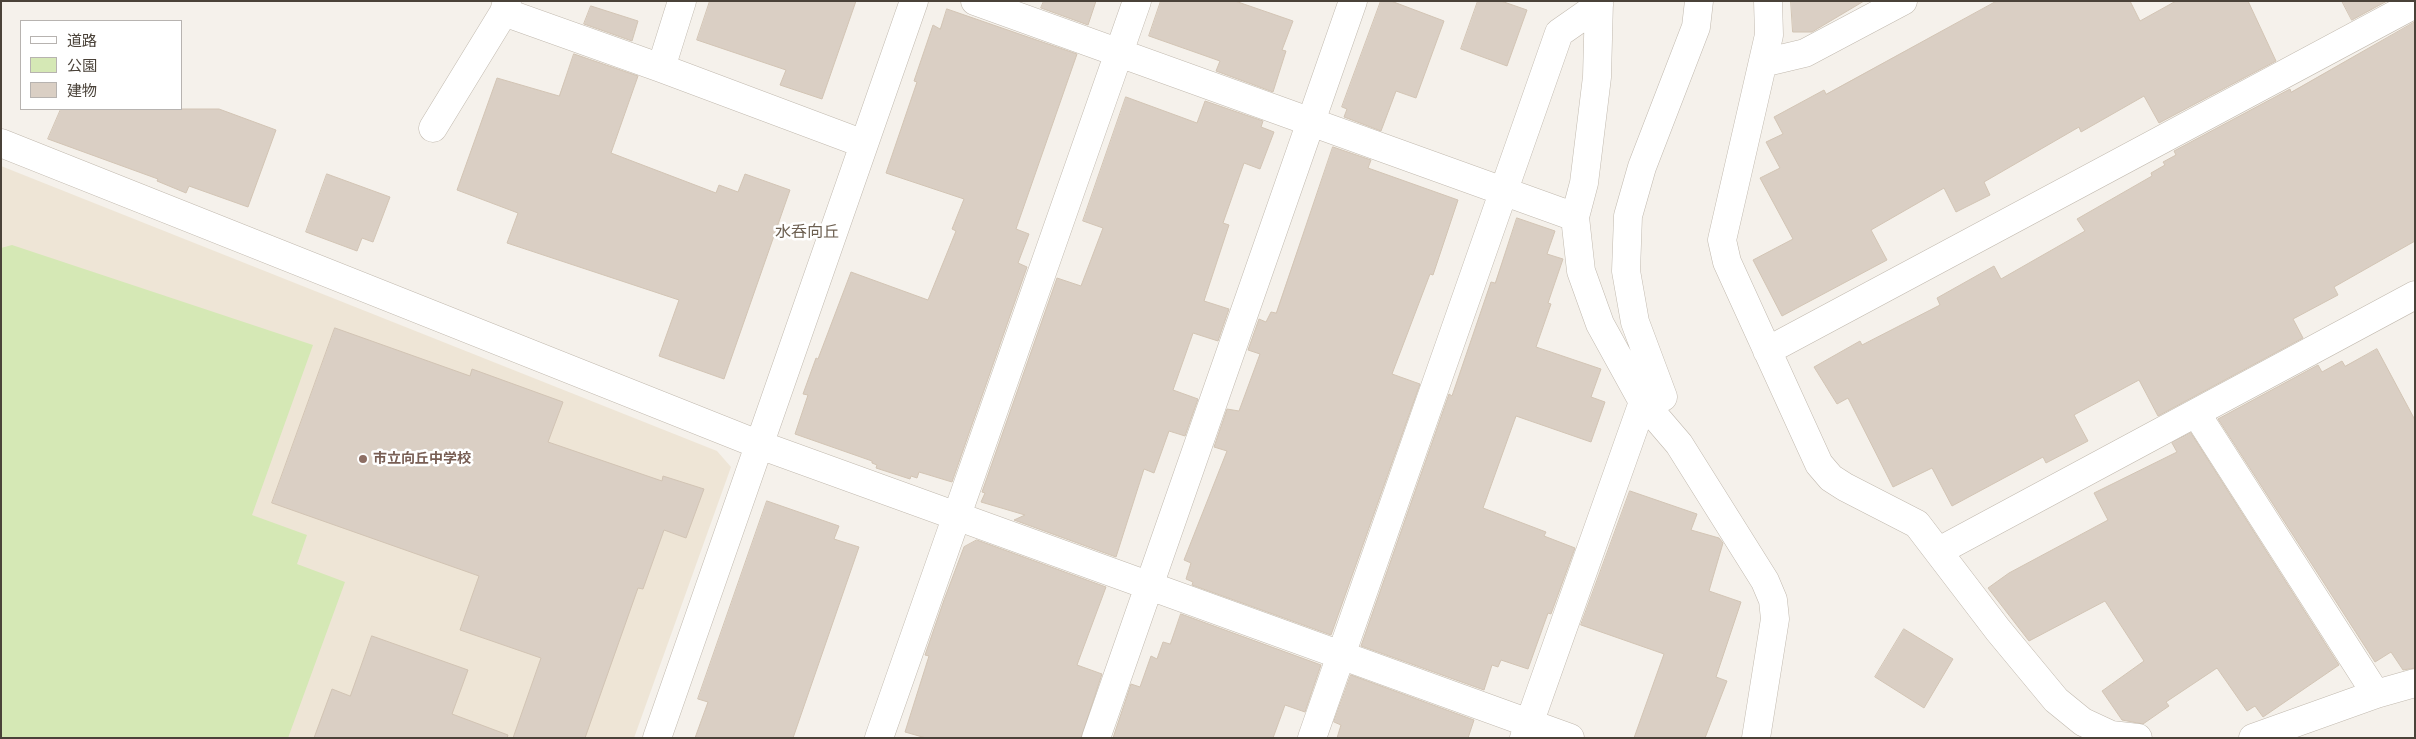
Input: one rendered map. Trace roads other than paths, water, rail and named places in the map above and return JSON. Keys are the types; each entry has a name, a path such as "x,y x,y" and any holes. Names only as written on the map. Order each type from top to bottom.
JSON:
{"street":[{"path":"662,68 682,1"},
{"path":"658,738 914,1"},
{"path":"974,1 1575,217"},
{"path":"879,738 1137,1"},
{"path":"1096,738 1353,1"},
{"path":"1643,402 1663,397 1635,322 1626,271 1628,216 1642,167 1696,27 1699,1"},
{"path":"1768,1 1769,34 1722,240 1727,262 1819,464 1831,478 1917,524 1998,630 2056,700 2083,722 2110,735 2138,738"},
{"path":"1763,63 1805,54 1903,1"},
{"path":"1599,3 1597,77 1584,183 1575,217 1581,271 1597,315 1643,402 1679,444 1765,581 1773,600 1775,620 1756,738"},
{"path":"1312,738 1559,34 1599,3"},
{"path":"1767,351 2415,4"},
{"path":"433,128 505,6 662,68 864,144"},
{"path":"1,143 760,445 1340,655 1527,731 1570,738"},
{"path":"1939,552 2415,295"},
{"path":"1527,731 1643,402"},
{"path":"2196,413 2376,694"},
{"path":"2253,738 2376,694 2415,683"}],"place":[{"name":"市立向丘中学校","path":"363,459"}],"district":[{"name":"水呑向丘","path":"807,232"}]}
